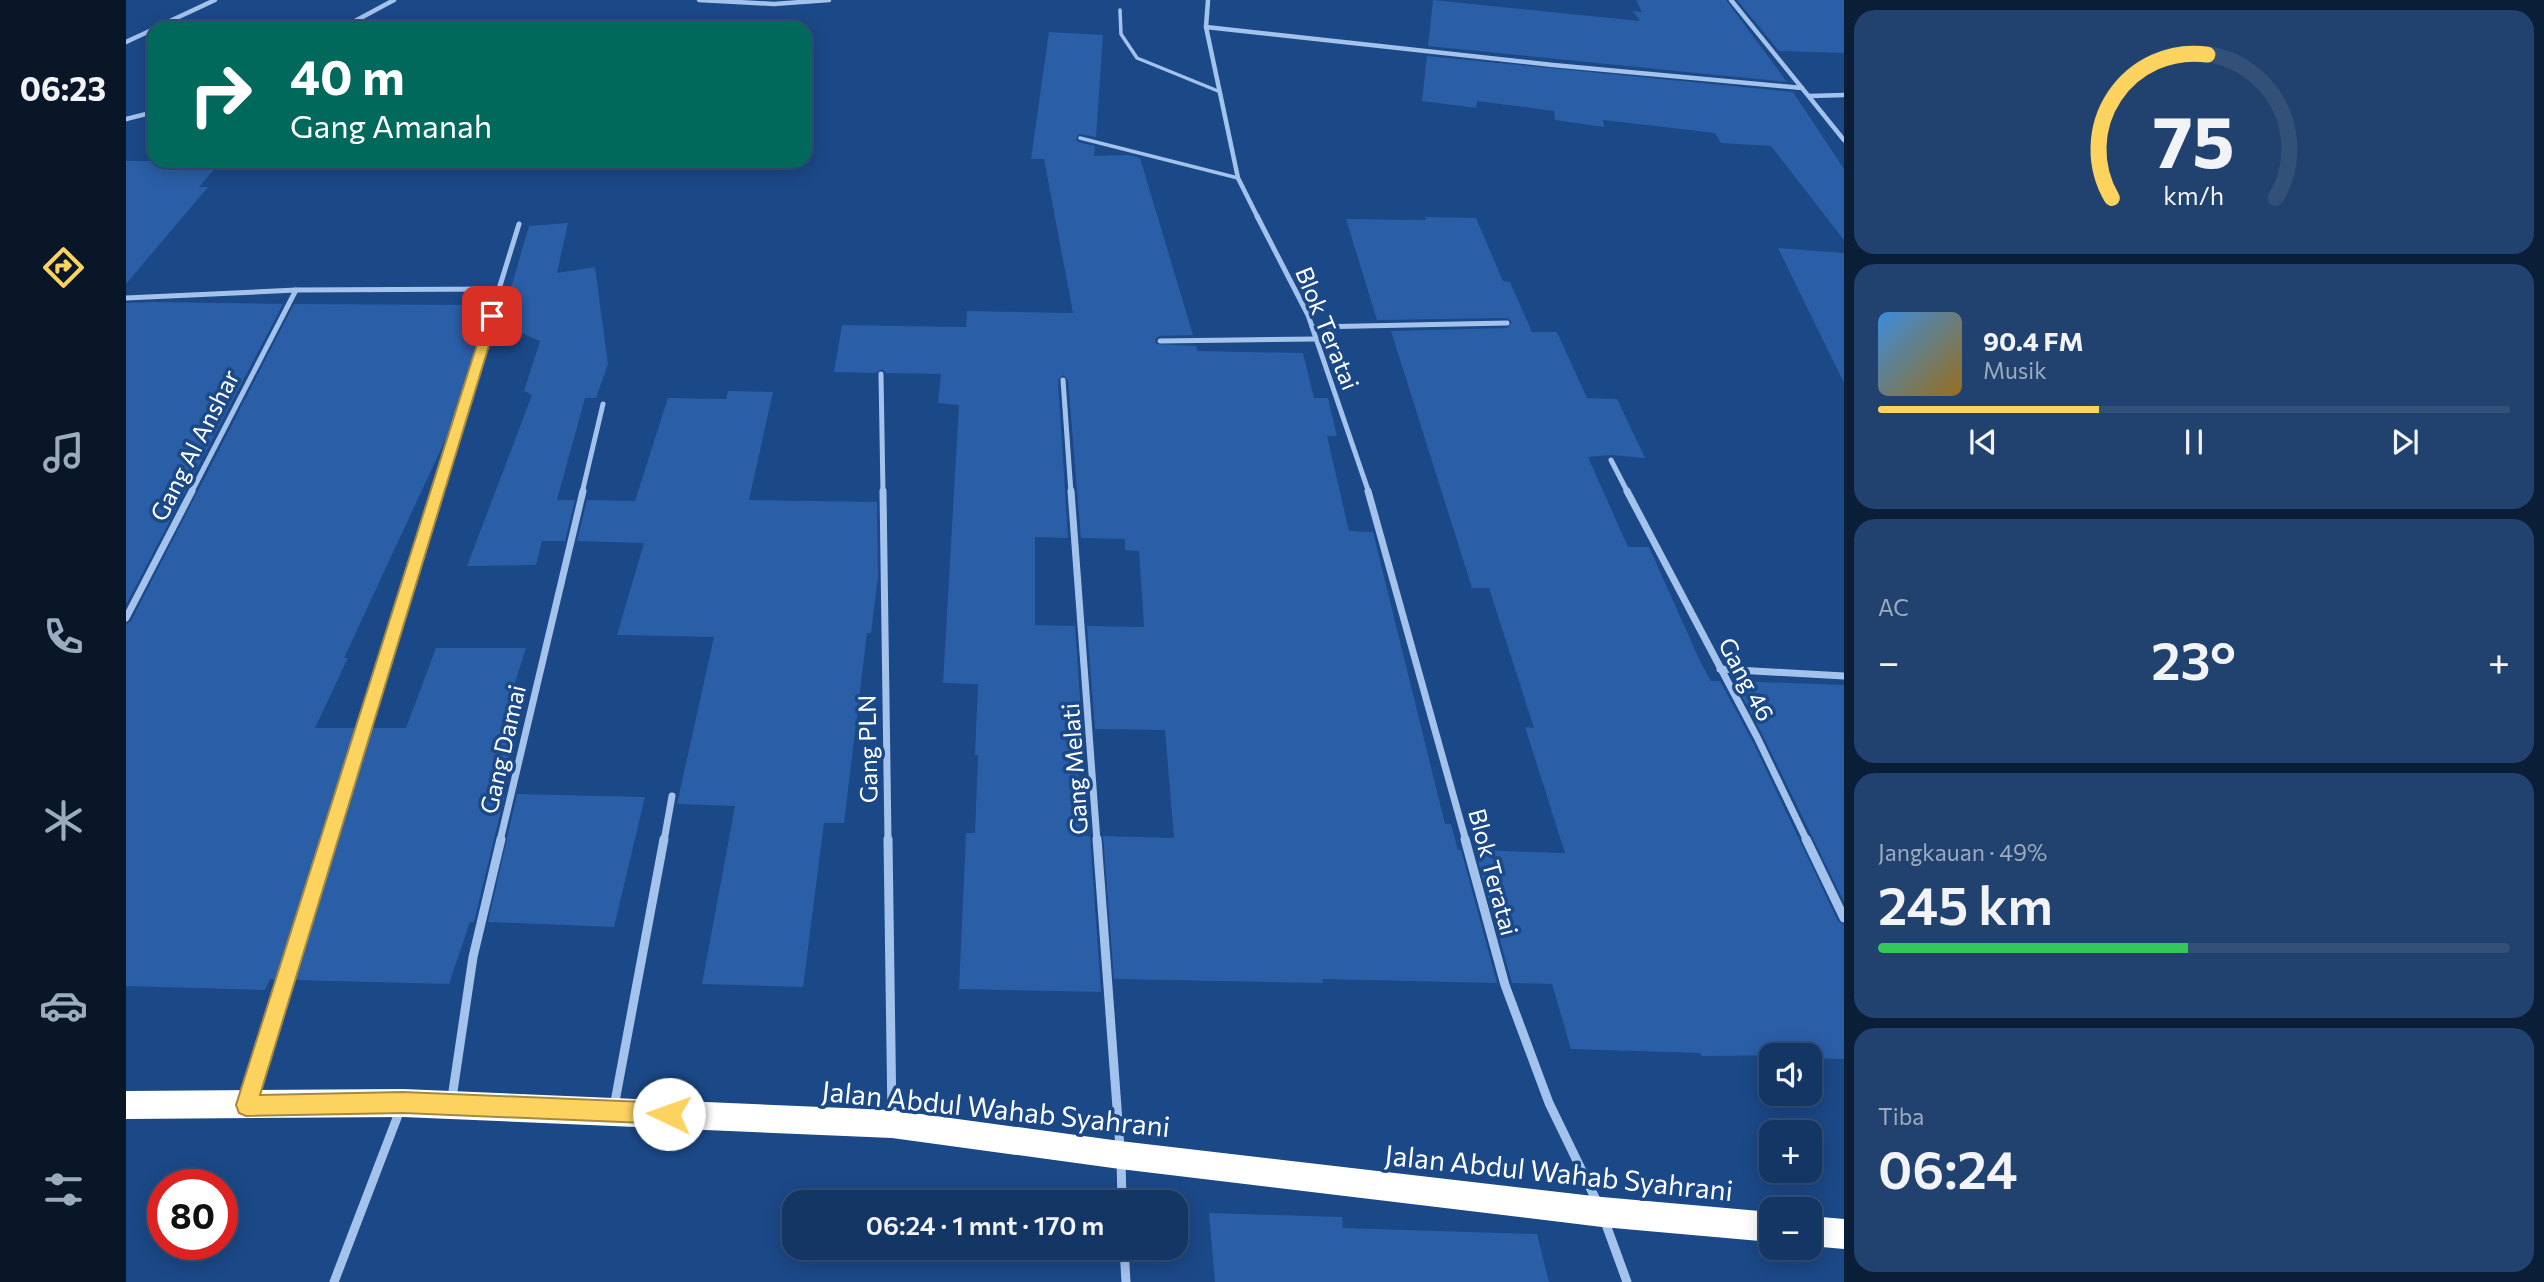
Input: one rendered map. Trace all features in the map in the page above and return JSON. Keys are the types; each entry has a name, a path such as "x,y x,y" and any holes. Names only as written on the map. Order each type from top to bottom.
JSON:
{"highway":[{"name":"Jalan Abdul Wahab Syahrani","path":"126,1105 403,1103 892,1124 1120,1155 1602,1212 1759,1226"},
{"path":"1822,1232 1844,1234"}],"street":[{"path":"170,21 215,0"},
{"path":"355,21 394,0"},
{"path":"699,0 774,4 829,0"},
{"name":"Blok Teratai","path":"1208,0 1206,27 1238,178 1312,327 1379,522 1505,985 1549,1102 1602,1212 1627,1282"},
{"path":"1731,0 1844,140"},
{"path":"1206,27 1553,65 1802,88"},
{"path":"126,42 147,32"},
{"path":"1810,96 1844,95"},
{"path":"126,119 147,114"},
{"path":"246,1105 519,224"},
{"path":"126,298 296,290 500,289"},
{"name":"Gang Al Anshar","path":"126,618 296,290"},
{"path":"1312,327 1507,324"},
{"path":"1160,341 1316,339"},
{"name":"Gang PLN","path":"881,374 892,1124"},
{"name":"Gang Melati","path":"1063,380 1121,1190"},
{"name":"Gang Damai","path":"451,1105 473,957 603,404"},
{"name":"Gang 46","path":"1611,460 1720,668 1844,918"},
{"path":"1720,668 1844,676"},
{"path":"613,1111 672,796"},
{"path":"334,1282 403,1103"},
{"path":"1125,1260 1126,1282"}],"lane":[{"path":"1120,10 1121,34 1138,58 1218,91"},
{"path":"1080,138 1238,178"}],"building":[{"path":"1433,0 1640,21 1633,11 1642,12 1636,0 1726,0 1787,82 1428,46"},
{"path":"1737,0 1844,0 1844,53 1779,51"},
{"path":"1049,32 1103,35 1096,137 1079,134 1076,139 1078,142 1095,146 1094,156 1128,155 1140,158 1193,335 1159,336 1155,339 1156,344 1196,346 1198,351 1303,353 1314,398 1328,398 1337,436 1327,436 1349,531 1373,532 1445,824 1451,824 1458,850 1461,850 1497,983 1322,979 1323,983 1114,979 1103,836 1174,838 1165,730 1095,729 1087,626 1144,627 1139,551 1125,550 1125,539 1081,538 1068,380 1063,375 1058,380 1068,538 1035,537 1035,625 1075,626 1082,728 1077,728 1081,835 1090,836 1101,992 959,989 966,833 975,833 978,684 943,683 959,405 938,403 941,374 886,373 882,369 876,373 834,372 842,325 966,327 967,311 1073,313 1044,159 1031,159"},
{"path":"1427,56 1793,92 1844,169 1844,240 1771,146 1721,143 1715,133 1603,120 1604,127 1555,120 1554,111 1477,101 1476,108 1422,101"},
{"path":"126,161 147,161 147,168 215,168 199,187 208,187 126,284"},
{"path":"1425,217 1476,218 1503,281 1510,282 1532,332 1557,332 1587,398 1617,399 1645,458 1611,455 1588,457 1628,547 1649,547 1700,661 1711,681 1720,681 1752,740 1838,921 1844,925 1844,1059 1822,1058 1822,1043 1759,1043 1759,1055 1702,1056 1700,1053 1571,1049 1552,984 1512,983 1475,850 1565,853 1525,727 1534,728 1489,588 1472,588 1391,331 1507,328 1512,322 1507,318 1377,320 1346,219 1426,220"},
{"path":"568,223 557,273 595,267 608,364 596,398 585,398 557,500 575,500 565,541 542,541 536,565 467,566 532,395 524,391 540,341 501,325 502,318 482,362 499,305 506,305 529,226"},
{"path":"1778,248 1844,253 1844,383"},
{"path":"126,303 283,304 126,605"},
{"path":"294,304 488,305 449,432 344,658 348,658 315,728 357,728 278,980 270,979 265,990 126,986 126,624 131,621"},
{"path":"728,391 773,392 749,500 877,502 878,577 871,633 867,633 844,823 824,823 803,987 702,984 735,806 677,804 714,637 617,635 644,543 577,541 587,500 635,501 668,398 726,399"},
{"path":"436,648 526,648 502,724 517,724 500,793 505,794 474,922 470,922 449,984 293,980 370,728 406,728"},
{"path":"1734,681 1844,685 1844,902 1762,734"},
{"path":"517,794 645,797 614,927 488,922"},
{"path":"1209,1213 1342,1217 1343,1228 1537,1234 1549,1282 1215,1282"}],"route":[{"path":"492,316 246,1105 403,1103 669,1114"}]}
